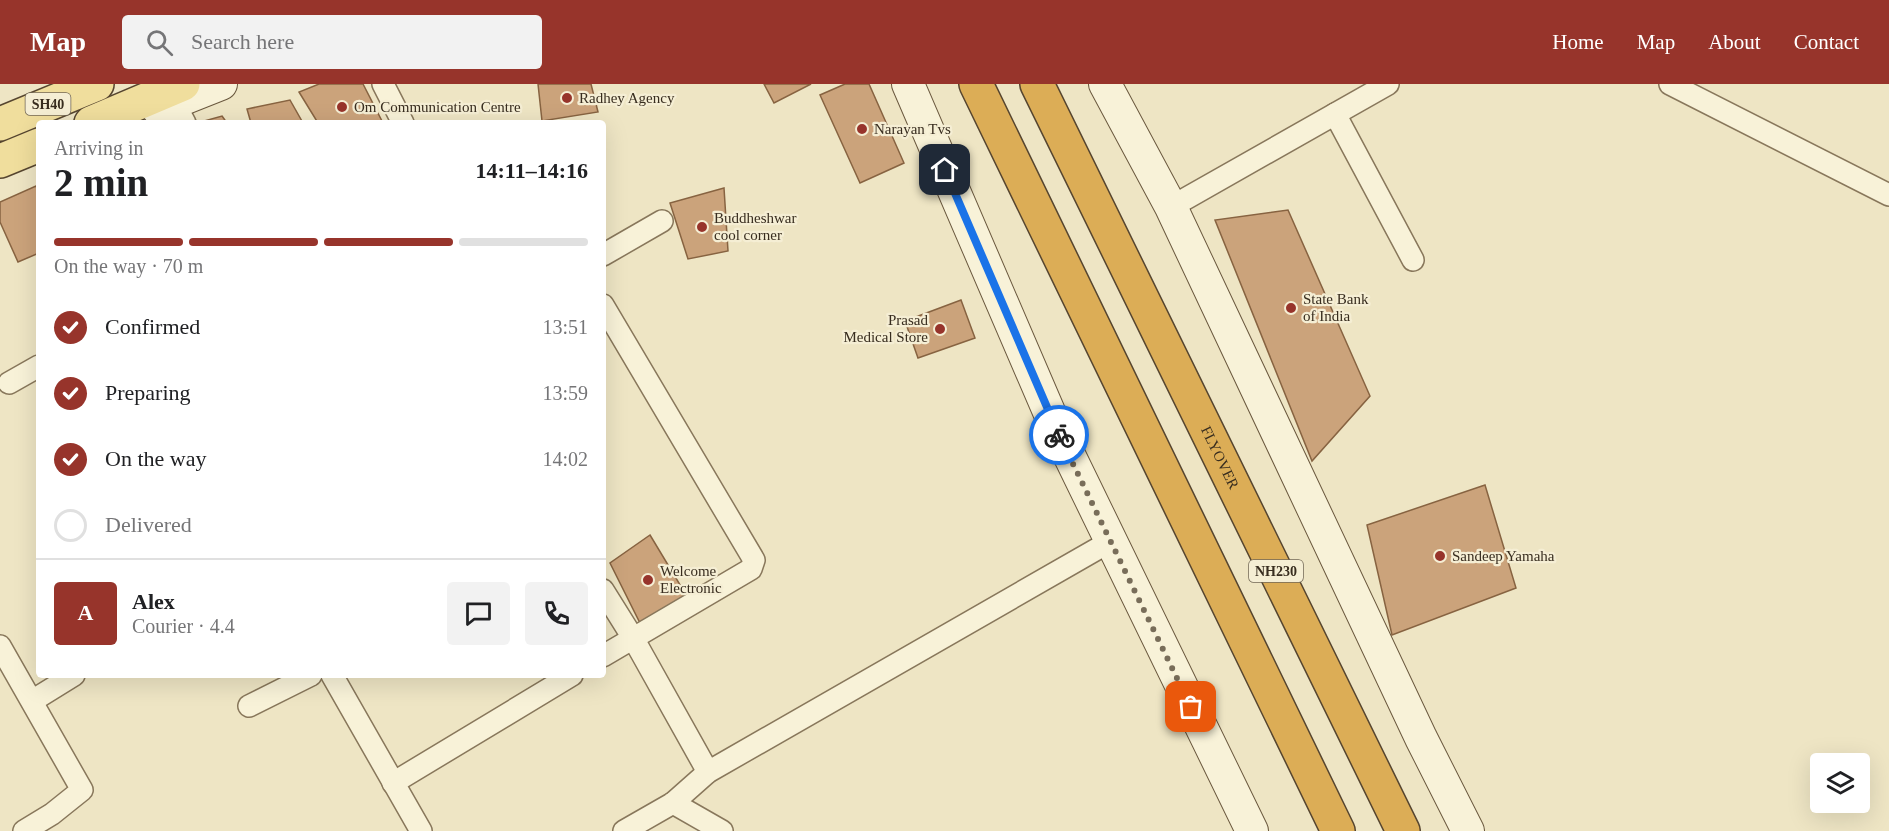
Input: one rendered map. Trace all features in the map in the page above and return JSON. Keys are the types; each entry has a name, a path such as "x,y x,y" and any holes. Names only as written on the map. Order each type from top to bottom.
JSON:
{"highway":[{"path":"976,84 1338,831"},
{"name":"FLYOVER","path":"1037,84 1403,831"}],"main road":[{"name":"SH40","path":"0,124 97,84"},
{"name":"SH40","path":"104,120 181,103"},
{"path":"0,161 36,146"}],"street":[{"path":"134,120 181,103 221,84"},
{"path":"382,84 401,120"},
{"path":"908,84 1056,428 1252,831"},
{"path":"1105,84 1170,207 1421,738 1468,831"},
{"path":"1170,207 1388,84"},
{"path":"1670,84 1889,195"},
{"path":"1335,114 1413,260"},
{"path":"0,177 36,161"},
{"path":"606,253 662,220"},
{"path":"606,310 754,560 751,569 606,654"},
{"path":"9,383 36,368"},
{"path":"624,831 673,803 708,772 1111,541"},
{"path":"606,595 633,638 708,772"},
{"path":"0,646 82,790 52,814 24,831"},
{"path":"32,701 69,678"},
{"path":"249,706 305,678"},
{"path":"334,678 421,831"},
{"path":"393,783 567,678"},
{"path":"673,803 722,831"}],"building":[{"name":"Om Communication Centre","path":"319,84 363,84 381,120 316,120 299,92"},
{"name":"Radhey Agency","path":"538,84 591,84 598,112 542,120"},
{"path":"764,84 811,84 774,103"},
{"name":"Narayan Tvs","path":"845,84 869,84 904,163 860,183 820,95"},
{"path":"290,100 301,120 250,120 247,109"},
{"path":"222,116 225,120 208,120"},
{"path":"36,186 36,254 18,262 0,222 0,202"},
{"name":"Buddheshwar cool corner","path":"724,188 728,251 688,259 670,203"},
{"name":"State Bank of India","path":"1288,210 1370,396 1312,461 1215,220"},
{"name":"Prasad Medical Store","path":"961,300 975,338 918,358 905,321"},
{"name":"Sandeep Yamaha","path":"1485,485 1516,588 1392,635 1367,525"},
{"name":"Welcome Electronic","path":"650,535 688,598 644,631 610,563"}],"way so far":[{"path":"1059,435 1191,707"}],"place":[{"name":"Radhey Agency","path":"567,98"},
{"name":"Om Communication Centre","path":"342,107"},
{"name":"Narayan Tvs","path":"862,129"},
{"name":"Buddheshwar cool corner","path":"702,227"},
{"name":"State Bank of India","path":"1291,308"},
{"name":"Prasad Medical Store","path":"940,329"},
{"name":"Sandeep Yamaha","path":"1440,556"},
{"name":"Welcome Electronic","path":"648,580"}],"route":[{"path":"945,170 1059,435"}]}
